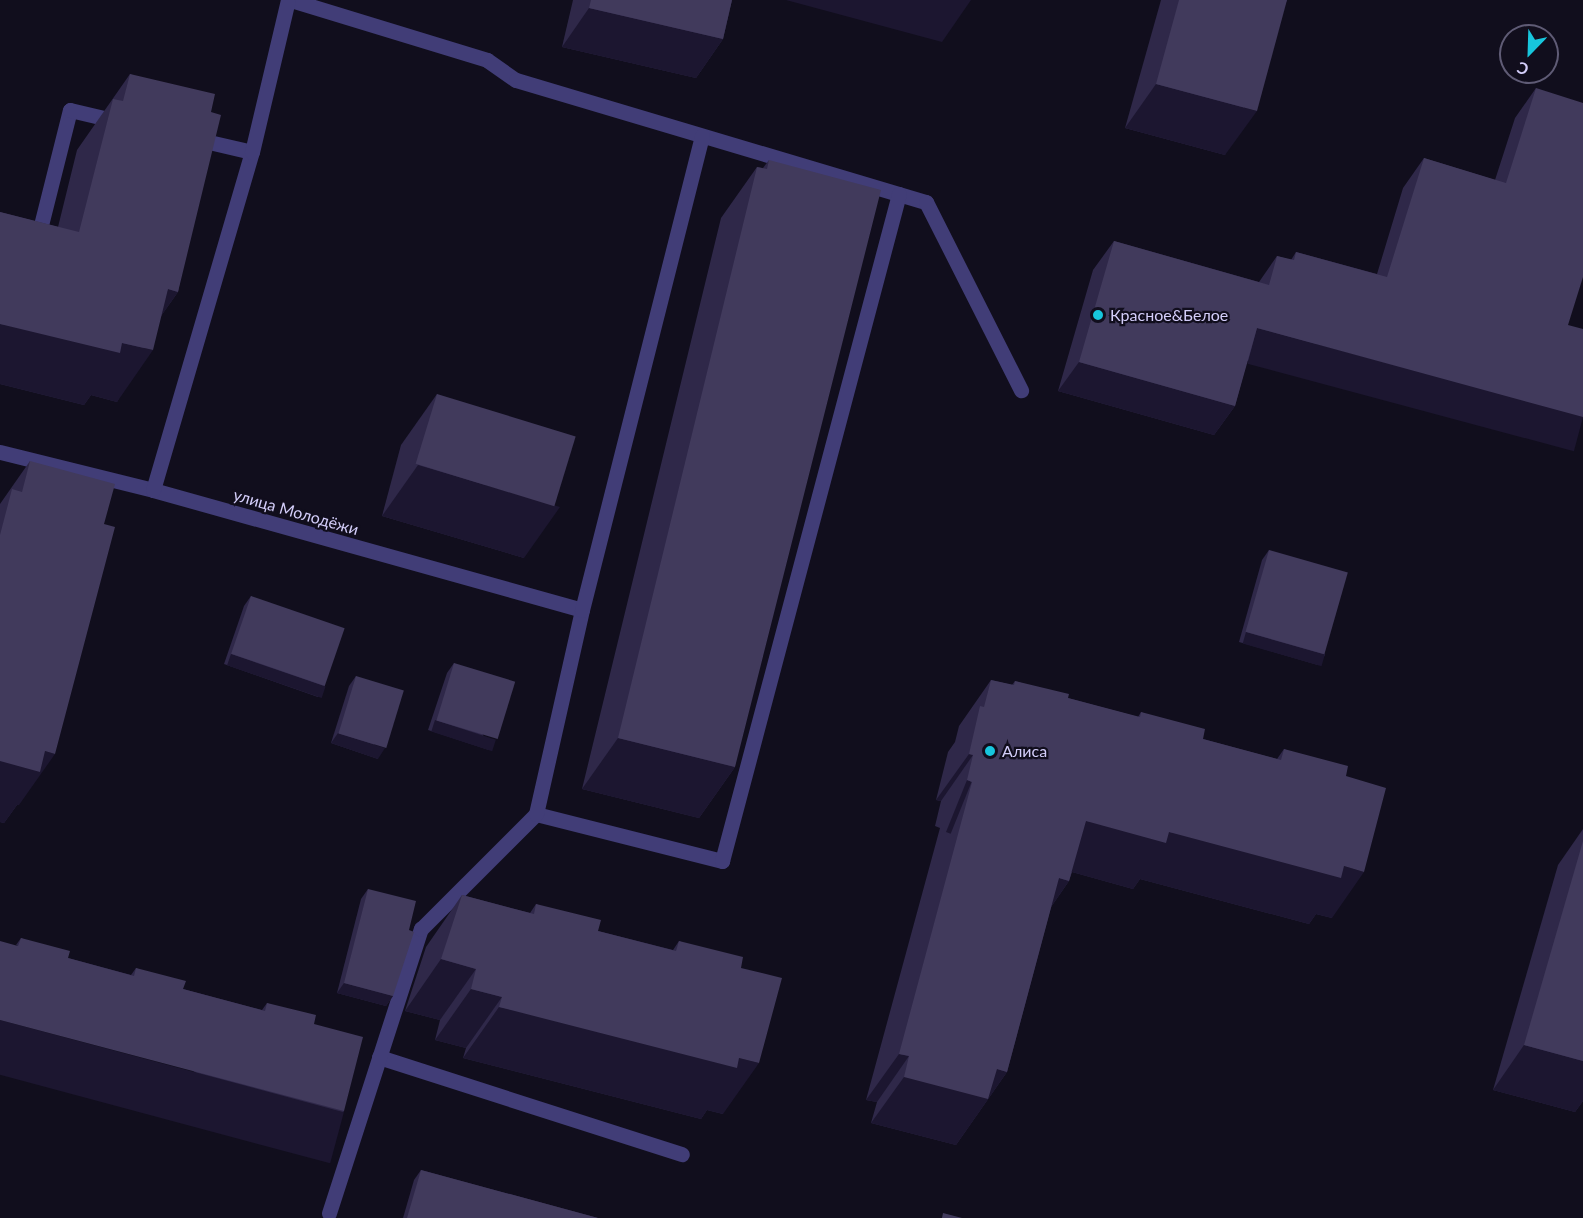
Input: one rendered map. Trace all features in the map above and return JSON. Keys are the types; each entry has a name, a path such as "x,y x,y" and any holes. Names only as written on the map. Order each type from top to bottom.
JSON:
{"street":[{"path":"153,490 252,152 290,0 488,60 516,81 926,202 1021,390"},
{"path":"33,260 70,110 127,123"},
{"path":"184,136 252,152"},
{"path":"329,1213 421,929 536,814 582,610 702,136"},
{"path":"536,814 722,861 899,194"},
{"name":"улица Молодёжи","path":"0,452 153,490 582,610"},
{"path":"380,1058 682,1155"}],"building":[{"path":"591,0 732,0 723,39 589,8"},
{"path":"1179,0 1287,0 1257,111 1156,84"},
{"path":"130,74 215,94 211,112 221,115 178,292 168,289 153,350 122,343 120,353 0,324 0,212 79,232 113,99 123,101"},
{"path":"1536,88 1583,103 1583,277 1568,325 1583,329 1583,417 1257,328 1235,406 1079,362 1114,241 1269,285 1277,256 1294,260 1296,252 1387,277 1424,158 1506,183"},
{"path":"769,160 881,190 735,767 618,738 757,167 767,169"},
{"path":"437,394 576,436 554,506 416,464"},
{"path":"30,461 115,484 104,524 115,527 55,754 45,751 40,772 0,761 0,535 12,489 22,492"},
{"path":"1269,550 1348,573 1324,654 1246,632"},
{"path":"251,596 345,628 325,686 231,654"},
{"path":"454,663 515,682 498,739 436,720"},
{"path":"356,676 404,691 386,748 338,733"},
{"path":"991,680 1014,685 1015,681 1069,694 1068,698 1140,717 1141,712 1205,729 1203,739 1281,760 1284,749 1348,766 1346,776 1386,788 1364,872 1344,866 1341,878 1169,832 1166,843 1086,821 1069,881 1059,878 1007,1072 997,1069 988,1099 904,1077 909,1056 899,1054 972,782 967,780 973,755 969,754 980,706 984,707"},
{"path":"1583,841 1583,1061 1524,1045"},
{"path":"368,889 416,901 409,930 414,932 393,996 344,983"},
{"path":"462,895 534,914 536,904 601,920 598,931 676,951 679,941 743,957 741,968 782,978 759,1063 739,1058 737,1068 499,1007 502,997 471,989 476,969 441,959"},
{"path":"21,938 70,951 68,958 134,976 136,968 186,981 183,989 265,1011 267,1003 316,1015 314,1024 363,1037 344,1111 0,1020 0,941 18,946"},
{"path":"421,1170 598,1218 407,1218"},
{"path":"943,1213 962,1218 942,1218"}],"place":[{"name":"Красное&Белое","path":"1098,315"},
{"name":"Алиса","path":"990,751"}]}
